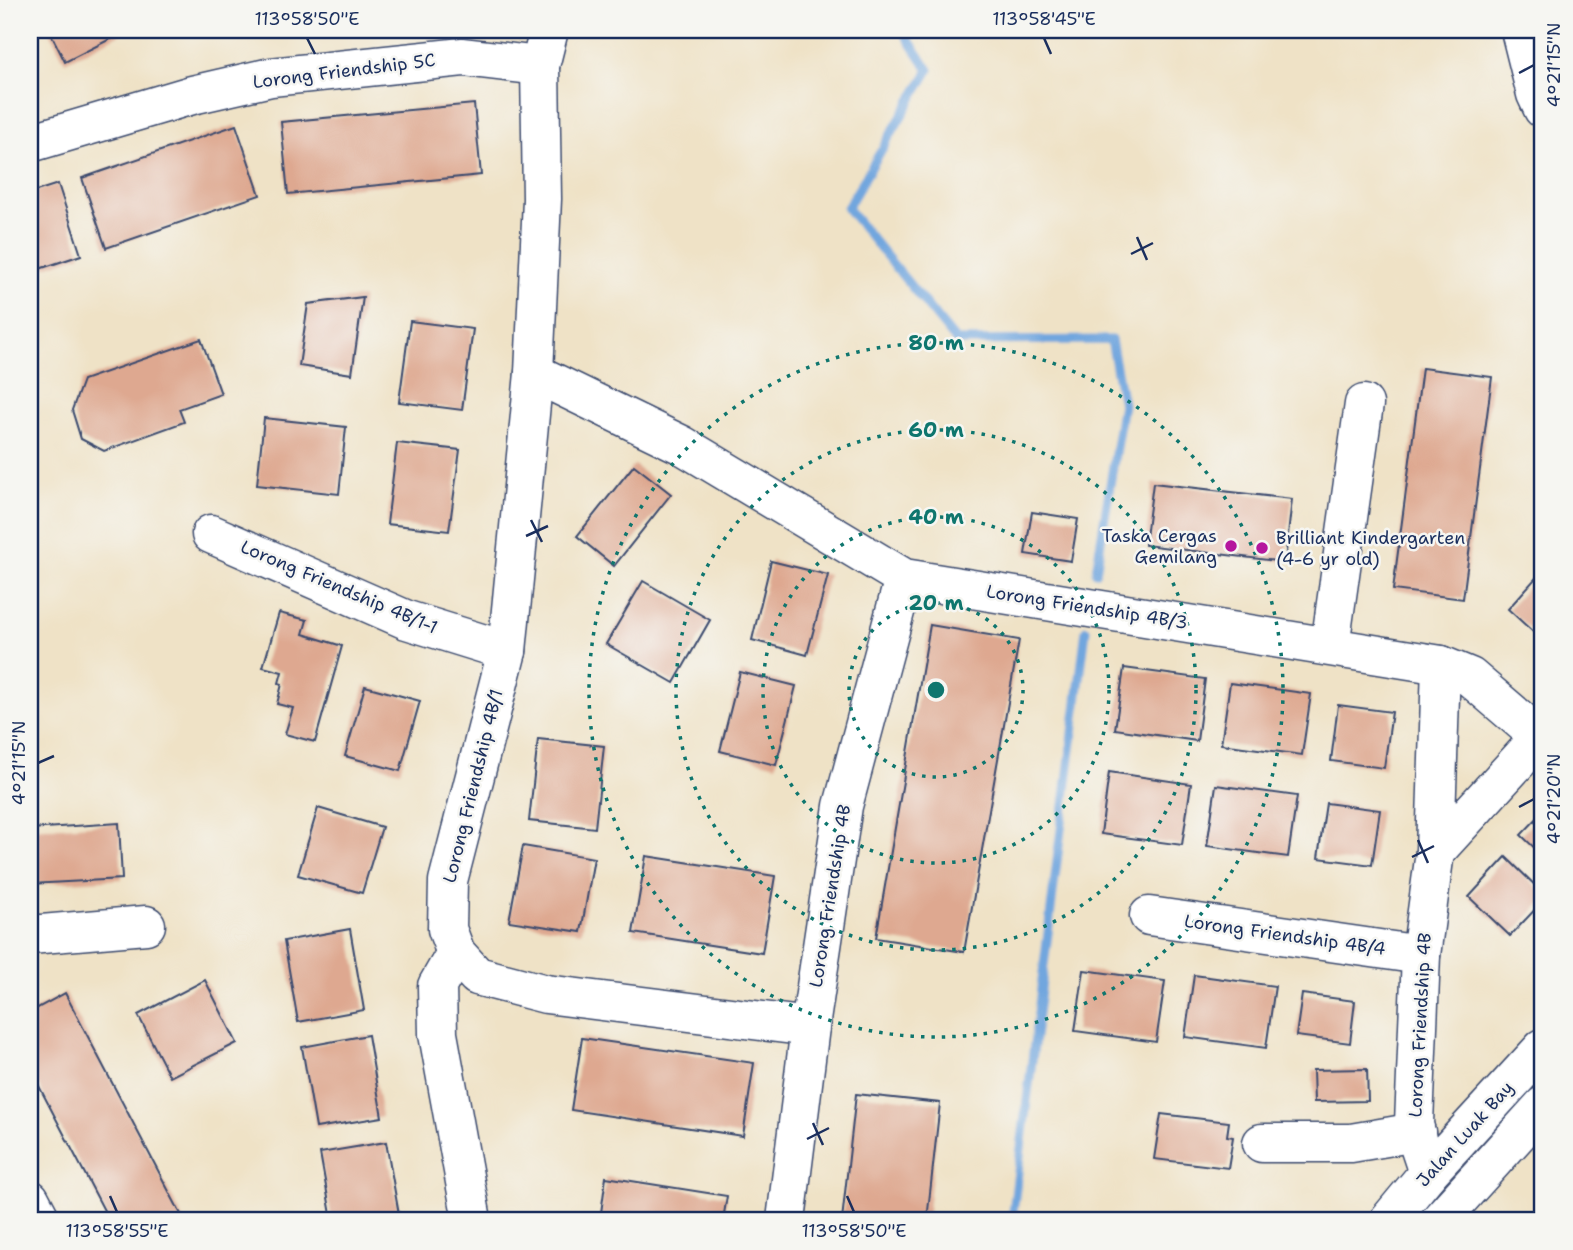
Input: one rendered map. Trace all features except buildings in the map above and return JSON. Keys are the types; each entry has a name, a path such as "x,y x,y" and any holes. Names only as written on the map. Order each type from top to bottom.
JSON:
{"street":[{"path":"540,66 549,30"},
{"path":"1520,30 1536,94 1543,109"},
{"name":"Lorong Friendship 5C","path":"30,143 192,95 271,77 463,57 540,66"},
{"name":"Lorong Friendship 4B/1","path":"456,953 447,929 447,881 508,651 534,373 542,199 540,66"},
{"name":"Lorong Friendship 4B/3","path":"534,373 681,445 904,578 1441,664 1470,677 1542,735"},
{"path":"1330,646 1364,404"},
{"name":"Lorong Friendship 4B/1-1","path":"211,534 407,620 508,651"},
{"name":"Lorong Friendship 4B","path":"786,1220 810,1027 843,806 904,578"},
{"name":"Lorong Friendship 4B","path":"1428,1174 1416,1132 1421,955 1436,852 1441,664"},
{"path":"1436,852 1542,735"},
{"name":"Lorong Friendship 4B/4","path":"1149,916 1421,955"},
{"path":"30,935 146,925"},
{"path":"472,1220 438,1034 437,986 456,953 477,976 546,993 810,1027"},
{"name":"Jalan Luak Bay","path":"1389,1220 1543,1048"},
{"path":"1440,1220 1543,1106"},
{"path":"1262,1143 1351,1143 1416,1132"},
{"path":"30,1199 41,1220"}],"waterway":[{"path":"902,30 929,70 847,208 956,341 1111,340 1123,404 1096,572"},
{"path":"1012,1220 1086,630"}],"place":[{"name":"Taska Cergas Gemilang","path":"1231,546"},
{"name":"Brilliant Kindergarten (4-6 yr old)","path":"1262,548"}]}
